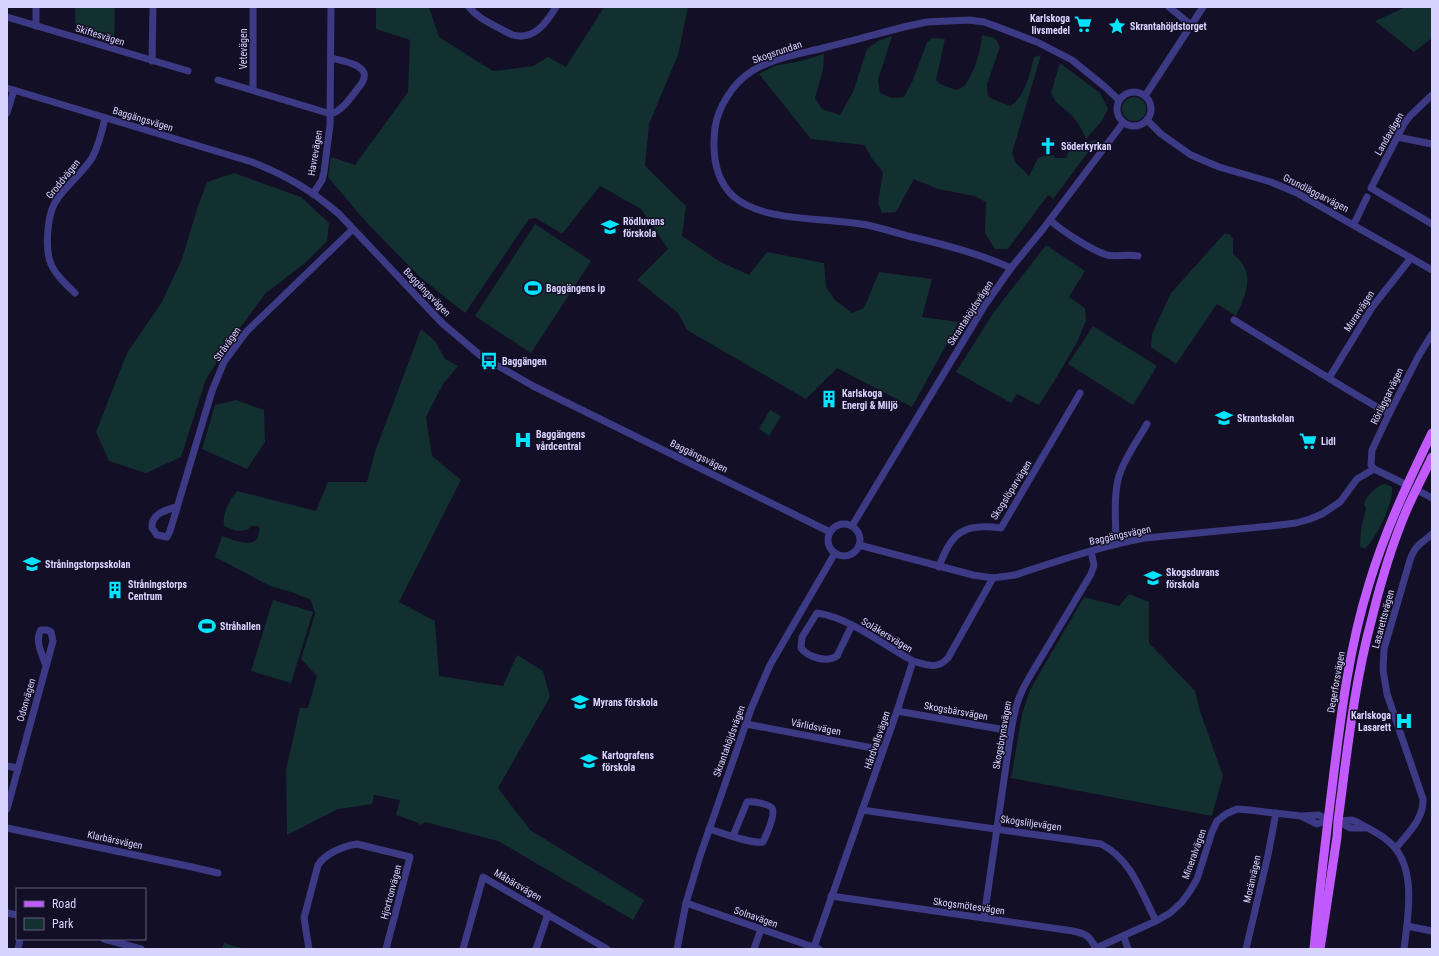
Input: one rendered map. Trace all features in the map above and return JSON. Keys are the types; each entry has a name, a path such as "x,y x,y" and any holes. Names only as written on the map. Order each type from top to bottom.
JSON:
{"main road":[{"name":"Degerforsvägen","path":"1314,949 1343,697 1357,626 1378,555 1396,508 1432,433"},
{"path":"1320,949 1337,837 1356,693 1368,631 1392,548 1407,509 1432,457"},
{"path":"1407,485 1417,490"},
{"path":"1328,820 1338,821"}],"street":[{"path":"36,7 36,26"},
{"path":"152,61 153,7"},
{"name":"Vetevägen","path":"253,7 254,90"},
{"name":"Havrevägen","path":"313,194 322,180 324,172 331,114 331,7"},
{"path":"470,7 480,18 509,33 520,36 527,36 542,26 556,7"},
{"path":"1169,7 1191,25"},
{"path":"1145,96 1203,7"},
{"name":"Skiftesvägen","path":"7,17 188,71"},
{"name":"Skogsrundan","path":"1011,268 972,253 867,225 777,215 743,203 725,186 715,165 713,140 715,124 722,105 741,79 752,71 767,64 791,56 908,26 927,22 962,20 984,22 1016,33 1054,50 1072,60 1119,100"},
{"path":"331,58 356,65 362,69 365,74 362,83 342,107 331,114"},
{"name":"Vetevägen","path":"218,80 331,114"},
{"path":"7,113 10,89"},
{"name":"Baggängsvägen","path":"10,89 252,162 291,179 339,214 442,323 481,356 533,386 830,532"},
{"path":"1131,92 1145,96 1150,102 1151,110 1147,120 1140,126 1131,126 1123,123 1120,120 1116,108 1119,100 1124,95 1131,92"},
{"name":"Landavägen","path":"1432,95 1410,116 1397,137 1372,188 1432,224"},
{"name":"Groddvägen","path":"75,293 55,274 48,259 47,244 49,219 56,200 96,151 105,118"},
{"name":"Grundläggarvägen","path":"1147,120 1161,134 1190,155 1219,167 1283,186 1315,201 1432,270"},
{"name":"Skrantahöjdsvägen","path":"852,526 982,311 1011,268 1050,220 1123,123"},
{"path":"1397,137 1432,144"},
{"path":"1354,224 1367,197"},
{"path":"1050,220 1091,248 1108,255 1128,254 1138,256"},
{"name":"Stråvägen","path":"177,507 212,391 224,362 247,331 353,229"},
{"name":"Murarvägen","path":"1329,378 1373,306 1411,258"},
{"path":"1234,320 1389,414"},
{"name":"Rörläggarvägen","path":"1374,469 1371,465 1372,450 1418,357 1432,334"},
{"name":"Skogslöparvägen","path":"939,566 948,544 960,532 972,527 1001,528 1080,393"},
{"path":"1116,544 1116,501 1120,475 1124,464 1147,424"},
{"path":"1374,469 1407,485"},
{"name":"Baggängsvägen","path":"859,544 966,574 993,578 1015,575 1091,551 1145,538 1271,526 1296,523 1310,519 1322,514 1340,502 1357,479 1374,469"},
{"path":"1417,490 1432,498"},
{"path":"840,524 852,526 860,538 856,551 849,555 840,555 835,553 830,548 828,542 830,532 834,527 840,524"},
{"name":"Lasarettsvägen","path":"1396,848 1421,814 1423,799 1387,694 1382,664 1384,649 1410,560 1418,545 1432,534"},
{"name":"Skogsbrynsvägen","path":"984,918 1016,703 1021,692 1091,574 1094,565 1091,551"},
{"name":"Skrantahöjdsvägen","path":"677,949 686,903 709,829 746,724 770,665 835,553"},
{"path":"912,661 935,666 942,664 948,658 993,578"},
{"name":"Solåkersvägen","path":"852,625 837,656 832,659 822,659 805,653 800,648 802,637 817,613 828,614 852,625 912,661"},
{"name":"Hårdvallsvägen","path":"817,948 832,896 897,711 912,661"},
{"name":"Odonvägen","path":"7,809 46,666"},
{"name":"Skogsbärsvägen","path":"897,711 1011,732"},
{"name":"Vårlidsvägen","path":"746,724 883,750"},
{"path":"7,766 18,768"},
{"path":"709,829 733,836 757,843 763,842 773,814 770,806 753,801 747,802 733,836"},
{"name":"Skogsliljevägen","path":"862,810 997,828 1100,844 1111,849 1126,864 1156,921"},
{"name":"Mineralvägen","path":"1095,949 1156,921 1182,902 1197,879 1217,821 1226,814 1237,810 1276,813 1300,816 1317,824 1328,820"},
{"name":"Moränvägen","path":"1246,949 1268,855 1276,813"},
{"path":"1338,821 1350,828 1366,828 1388,841 1396,848 1406,870 1409,884 1407,926 1404,949"},
{"name":"Klarbärsvägen","path":"7,828 192,867 218,874"},
{"name":"Hjortronvägen","path":"309,949 304,918 318,865 322,859 329,854 350,845 357,844 410,857 386,949"},
{"name":"Måbärsvägen","path":"463,949 483,877 607,949"},
{"name":"Skogsmötesvägen","path":"832,896 1084,933 1090,938 1095,949"},
{"name":"Solnavägen","path":"686,903 817,948"},
{"path":"536,949 548,914"},
{"path":"1407,926 1432,931"},
{"path":"754,949 761,929"},
{"path":"1124,937 1128,949"},
{"path":"108,940 141,949"}],"green space":[{"path":"75,7 115,7 114,43 76,33"},
{"path":"376,7 429,7 439,37 493,71 533,66 548,57 566,67 604,7 688,7 678,55 649,124 645,166 686,206 682,236 719,261 749,275 767,252 824,263 826,287 835,300 852,313 864,308 879,272 932,279 922,317 959,322 912,407 837,368 806,399 687,330 678,313 637,280 668,249 641,209 600,186 562,234 536,218 529,219 465,313 421,278 367,223 328,177 331,157 355,165 408,92 410,40 376,29"},
{"path":"1406,7 1432,7 1432,38 1414,52 1375,21"},
{"path":"982,35 995,38 1000,47 987,84 988,97 1010,106 1020,97 1023,91 1029,78 1034,57 1041,55 1012,153 1016,163 1029,176 1038,158 1048,154 1049,156 1054,155 1055,158 1066,158 1070,148 1065,140 1079,145 1097,140 1053,199 1048,195 1008,249 995,249 985,233 986,202 974,196 938,189 914,179 896,212 882,213 878,203 883,172 873,160 864,145 811,139 759,74 774,66 801,61 824,54 823,70 815,98 822,109 840,115 853,92 867,49 878,41 892,36 878,80 880,93 891,98 904,97 913,80 927,42 933,38 945,39 936,80 940,84 956,90 965,86 974,69 980,50"},
{"path":"1060,63 1100,93 1108,109 1101,122 1086,139 1077,121 1057,102 1051,93"},
{"path":"1134,97 1142,101 1146,109 1142,117 1134,121 1126,117 1122,109 1126,101"},
{"path":"234,173 301,197 329,223 327,241 305,263 265,294 234,336 206,379 181,457 146,473 109,461 96,432 127,353 162,302 182,259 207,182"},
{"name":"Baggängens ip","path":"535,224 591,261 531,353 475,316"},
{"path":"1224,234 1229,234 1233,239 1233,254 1241,262 1247,276 1244,297 1236,316 1217,304 1176,364 1151,347 1152,334 1171,293"},
{"path":"1046,245 1085,271 1069,297 1085,308 1086,321 1077,342 1039,405 1017,394 1011,403 956,372 994,312"},
{"path":"1093,326 1157,366 1133,405 1068,364"},
{"path":"421,329 435,341 445,359 458,366 443,384 426,417 432,456 461,480 399,602 435,621 439,676 503,686 517,655 543,671 550,697 498,788 530,830 644,900 633,920 498,841 425,822 421,825 396,815 400,800 374,795 372,804 338,809 287,835 286,770 300,708 308,708 317,676 301,659 315,614 311,600 270,586 215,557 222,536 247,543 256,540 259,534 259,526 252,526 247,530 237,531 224,526 225,512 231,499 237,491 316,511 328,482 367,482 375,452"},
{"path":"236,400 264,410 265,442 247,469 202,449 215,405"},
{"path":"770,410 781,416 769,436 759,429"},
{"path":"1385,484 1392,487 1390,502 1379,529 1365,549 1360,547 1361,529 1366,508 1364,504 1372,491"},
{"path":"1129,594 1149,602 1149,643 1195,691 1200,711 1223,776 1212,816 1011,778 1022,714 1030,690 1084,597 1119,606"},
{"path":"273,600 313,612 291,683 251,671"},
{"path":"224,943 244,949 222,949"}],"place":[{"name":"Karlskoga livsmedel","path":"1083,24"},
{"name":"Skrantahöjdstorget","path":"1117,26"},
{"name":"Söderkyrkan","path":"1048,146"},
{"name":"Rödluvans förskola","path":"610,227"},
{"name":"Baggängens ip","path":"533,288"},
{"name":"Baggängen","path":"489,361"},
{"name":"Karlskoga Energi & Miljö","path":"829,399"},
{"name":"Skrantaskolan","path":"1224,418"},
{"name":"Baggängens vårdcentral","path":"523,440"},
{"name":"Lidl","path":"1308,441"},
{"name":"Stråningstorpsskolan","path":"32,564"},
{"name":"Skogsduvans förskola","path":"1153,578"},
{"name":"Stråningstorps Centrum","path":"115,590"},
{"name":"Stråhallen","path":"207,626"},
{"name":"Myrans förskola","path":"580,702"},
{"name":"Karlskoga Lasarett","path":"1404,721"},
{"name":"Kartografens förskola","path":"589,761"}]}
